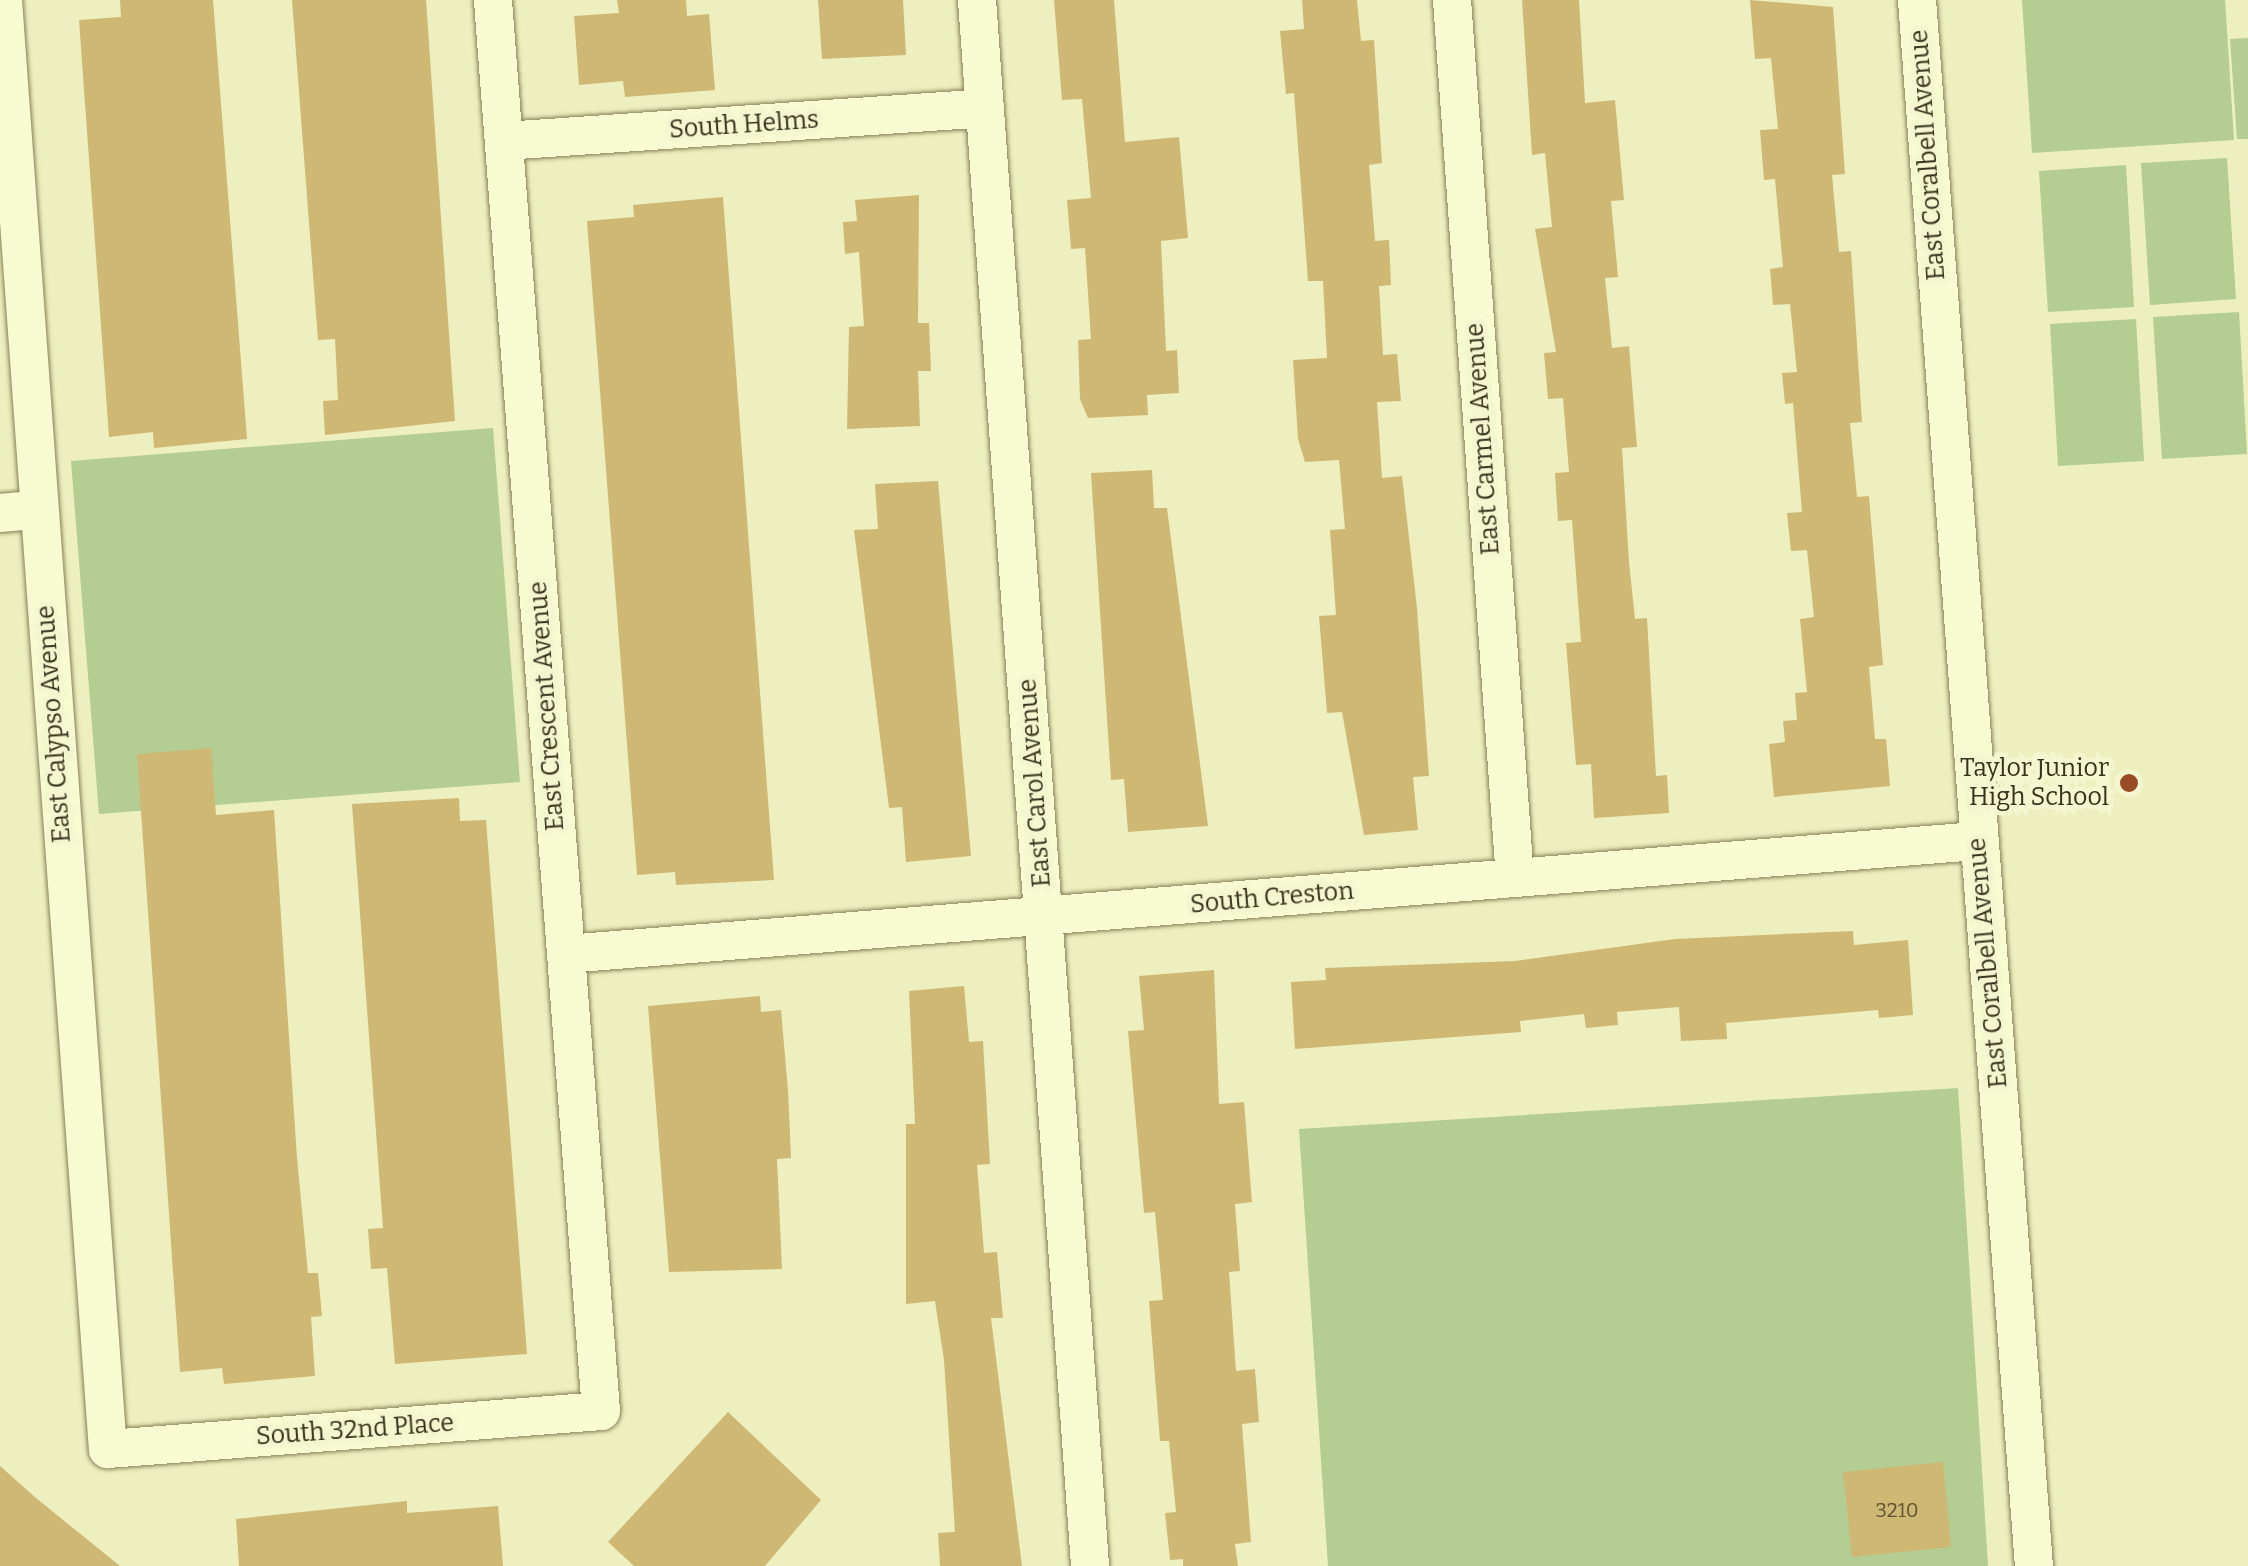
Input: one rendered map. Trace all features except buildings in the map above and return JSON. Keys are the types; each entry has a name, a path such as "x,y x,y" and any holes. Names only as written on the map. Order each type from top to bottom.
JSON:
{"street":[{"name":"East Calypso Avenue","path":"4,0 19,512 108,1449"},
{"name":"East Crescent Avenue","path":"493,0 601,1411"},
{"name":"East Carol Avenue","path":"977,0 1090,1566"},
{"name":"East Carmel Avenue","path":"1452,0 1515,878"},
{"name":"East Coralbell Avenue","path":"1917,0 2034,1566"},
{"name":"South Helms","path":"504,142 985,108"},
{"name":"South Creston","path":"566,954 1978,842"},
{"name":"South 32nd Place","path":"108,1449 601,1411"}],"green space":[{"path":"2022,0 2225,0 2234,140 2032,153"},
{"path":"2248,38 2248,139 2237,139 2230,39"},
{"path":"2227,158 2236,299 2150,305 2141,163"},
{"path":"2126,165 2134,307 2048,312 2039,171"},
{"path":"2239,312 2247,454 2162,459 2153,317"},
{"path":"2136,319 2144,461 2058,466 2050,324"},
{"path":"493,428 520,782 99,814 71,461"},
{"path":"1958,1088 1988,1566 1328,1566 1299,1129"}],"place":[{"name":"Taylor Junior High School","path":"2129,783"}]}
